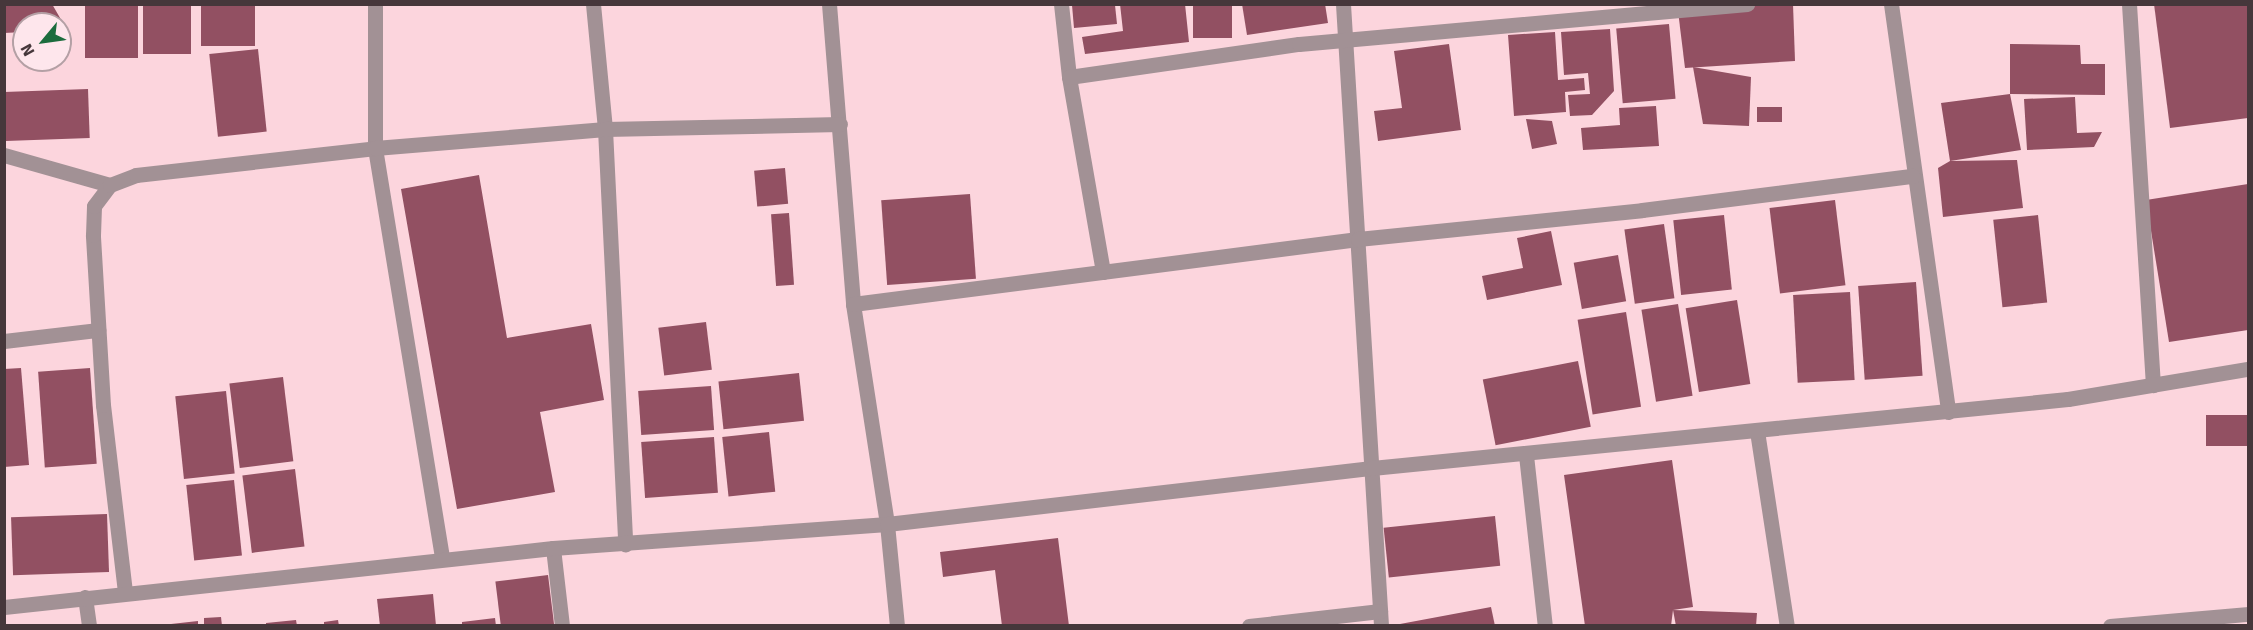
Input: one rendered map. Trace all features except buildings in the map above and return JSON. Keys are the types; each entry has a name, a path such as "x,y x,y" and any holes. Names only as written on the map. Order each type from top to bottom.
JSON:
{"street":[{"path":"375,4 375,148 442,560"},
{"path":"593,4 604,129 625,545"},
{"path":"829,4 853,304 887,524 897,626"},
{"path":"1061,4 1069,77 1103,272"},
{"path":"1249,626 1381,618 1343,4"},
{"path":"1069,77 1345,40 1748,4"},
{"path":"1891,4 1912,176 1948,412"},
{"path":"2129,4 2153,385"},
{"path":"125,592 103,405 98,330 94,206 110,185 136,176 375,148 604,129 840,124"},
{"path":"4,155 110,185"},
{"path":"853,304 1358,239 1642,210 1912,176"},
{"path":"4,341 98,330"},
{"path":"4,607 125,592 553,548 625,545 887,524 1372,468 1526,455 1948,412 2153,385 2248,369"},
{"path":"1757,431 1787,626"},
{"path":"1526,455 1545,626"},
{"path":"553,548 562,626"},
{"path":"86,597 89,626"},
{"path":"2110,626 2248,614"}]}
